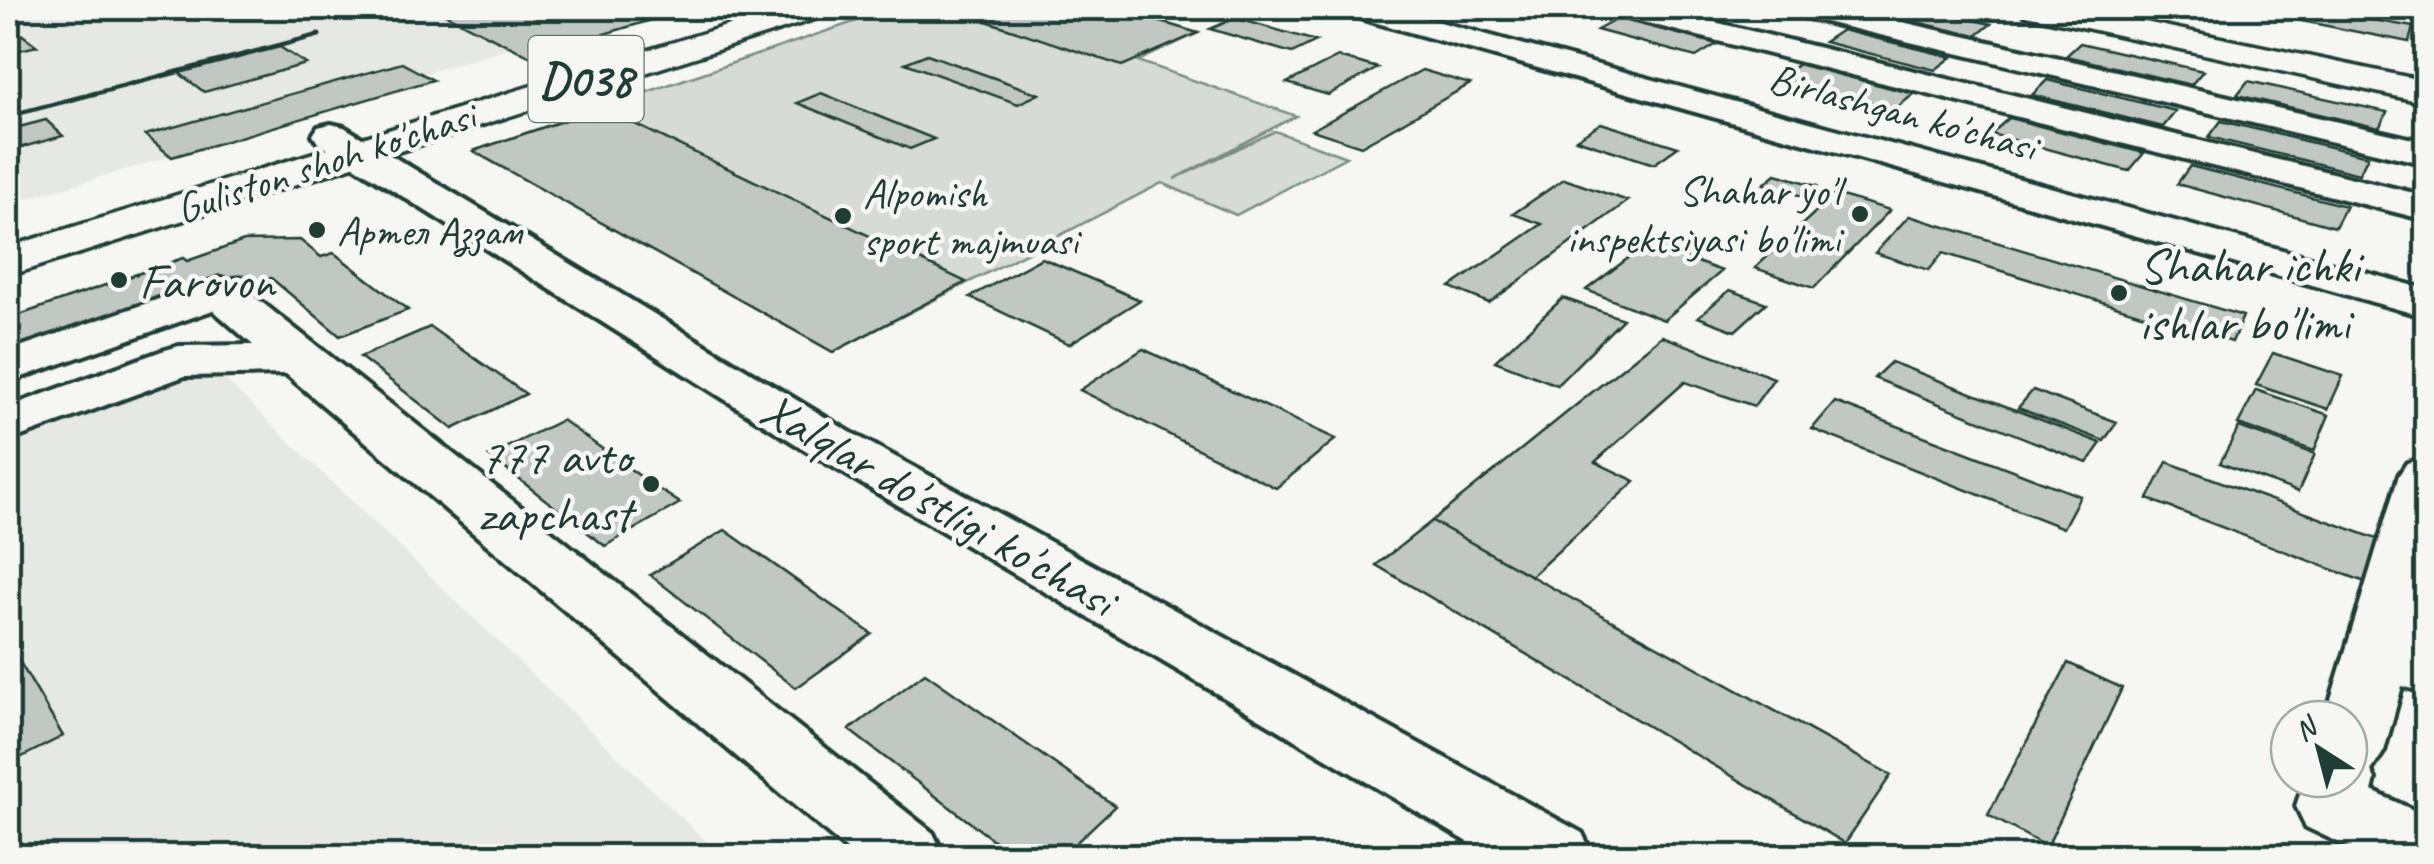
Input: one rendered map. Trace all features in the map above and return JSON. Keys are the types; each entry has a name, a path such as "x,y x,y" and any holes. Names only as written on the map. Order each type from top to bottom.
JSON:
{"main road":[{"name":"Guliston shoh ko'chasi","path":"8,262 344,143 757,8"},
{"name":"Guliston shoh ko'chasi","path":"8,237 816,8"},
{"path":"2037,8 2426,92"},
{"path":"2110,8 2426,72"}],"street":[{"name":"Birlashgan ko'chasi","path":"1356,8 2426,303"},
{"path":"1622,8 1767,44 1925,117 2425,201"},
{"path":"1722,75 1813,8 2426,152"},
{"path":"1925,117 2037,8"},
{"name":"Xalqlar do'stligi ko'chasi","path":"344,143 829,442 1556,856"},
{"path":"8,367 220,292 907,856"},
{"path":"8,425 179,361 298,359"},
{"path":"2369,725 2403,660 2426,474"},
{"path":"2365,799 2426,850"}],"shaded area":[{"path":"8,8 693,8 529,56 511,47 423,74 433,80 8,204"},
{"name":"Alpomish sport majmuasi","path":"895,8 1114,8 1198,33 1138,61 1296,116 1174,179 1275,131 1346,157 1236,215 1162,183 833,352 473,151"},
{"path":"213,368 721,856 8,856 8,443"}],"building":[{"path":"433,8 693,8 529,56"},
{"path":"947,8 1114,8 1198,33 1122,66"},
{"path":"1920,8 1991,24 1976,36 1869,11"},
{"path":"2236,8 2307,8 2413,27 2409,42"},
{"path":"1235,18 1316,41 1292,53 1210,29"},
{"path":"1619,18 1717,44 1696,57 1597,30"},
{"path":"16,30 37,46 8,53 8,32"},
{"path":"1842,30 1952,57 1935,70 1824,42"},
{"path":"2080,43 2203,71 2191,85 2066,56"},
{"path":"280,47 306,64 204,92 179,73"},
{"path":"927,54 1039,94 1018,104 905,63"},
{"path":"1338,57 1378,68 1328,95 1287,83"},
{"path":"402,63 433,80 172,157 145,135"},
{"path":"1799,64 1914,94 1895,109 1779,78"},
{"path":"1422,70 1470,84 1361,146 1312,130"},
{"path":"2047,80 2176,111 2163,127 2032,95"},
{"path":"2248,81 2387,112 2379,128 2237,95"},
{"path":"821,93 934,139 910,149 797,103"},
{"path":"583,114 593,119 616,115 966,282 833,352 473,151"},
{"path":"2009,118 2144,153 2129,171 1991,134"},
{"path":"46,120 63,136 8,151 8,130"},
{"path":"2221,121 2368,156 2359,174 2209,137"},
{"path":"1601,123 1678,147 1654,164 1576,139"},
{"path":"2190,166 2346,206 2335,227 2177,184"},
{"path":"1776,174 1817,186 1805,197 1764,184"},
{"path":"1564,179 1628,201 1489,303 1450,287 1542,224 1513,214"},
{"path":"1835,194 1890,210 1814,288 1755,268"},
{"name":"Shahar ichki ishlar bo'limi","path":"1909,216 2243,316 2232,342 1943,253 1929,270 1875,253"},
{"path":"300,240 321,257 334,253 408,310 340,336 271,278 259,283 249,275 234,276 214,283 209,280 8,353 8,319 183,258 187,261 244,241"},
{"path":"1647,244 1722,271 1664,320 1586,290"},
{"path":"1042,258 1140,300 1069,344 970,297"},
{"path":"1730,290 1766,303 1735,331 1698,317"},
{"path":"1563,298 1623,319 1557,385 1495,361"},
{"path":"430,327 526,394 453,429 360,357"},
{"path":"1662,336 1774,378 1754,406 1685,382 1595,462 1635,481 1531,576 1432,521"},
{"path":"1143,349 1336,439 1276,488 1080,390"},
{"path":"2273,353 2343,376 2328,409 2256,385"},
{"path":"1891,362 2101,443 2087,463 1874,378"},
{"path":"2033,390 2117,422 2104,441 2018,408"},
{"path":"2256,390 2329,415 2314,451 2238,424"},
{"path":"1835,402 2080,496 2063,528 1812,429"},
{"path":"562,420 680,503 605,546 489,456"},
{"path":"2239,427 2315,454 2298,492 2220,463"},
{"path":"2167,462 2377,539 2365,582 2148,499"},
{"path":"1432,521 1891,775 1845,843 1376,565"},
{"path":"725,530 872,634 796,688 650,575"},
{"path":"8,642 63,736 8,764"},
{"path":"2068,663 2122,688 2047,847 1988,815"},
{"path":"925,673 1115,806 1062,856 1014,856 849,730"}],"railway":[{"path":"8,116 319,35"}],"place":[{"name":"Shahar yo'l inspektsiyasi bo'limi","path":"1860,214"},
{"name":"Alpomish sport majmuasi","path":"843,216"},
{"name":"Артел Аззам","path":"317,230"},
{"name":"Farovon","path":"119,280"},
{"name":"Shahar ichki ishlar bo'limi","path":"2119,293"},
{"name":"777 avto zapchast","path":"651,484"}]}
